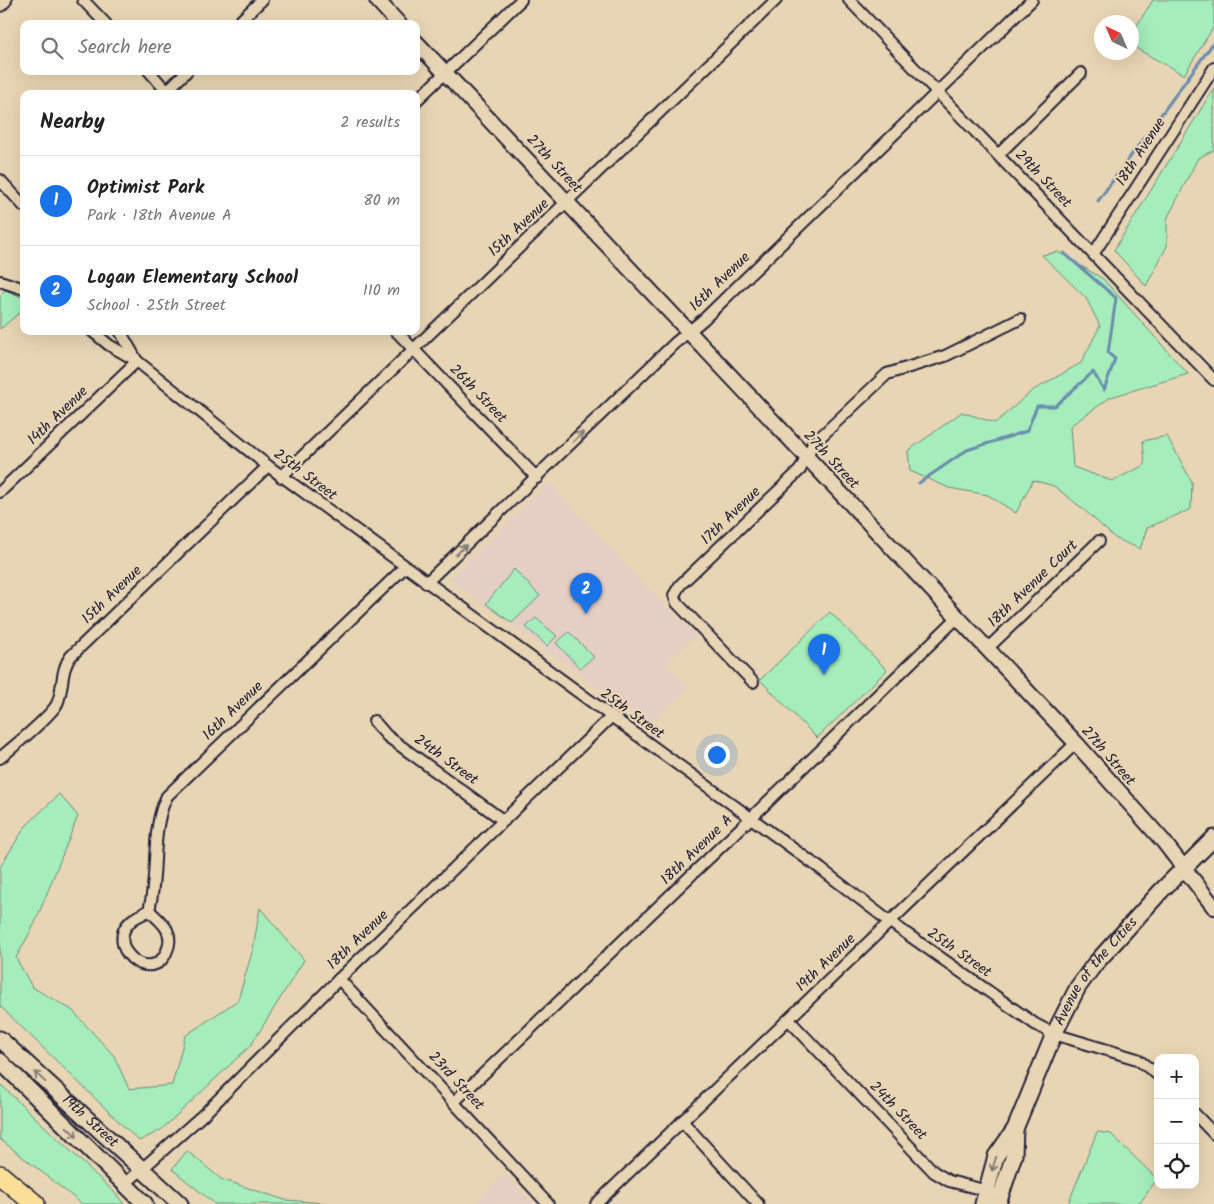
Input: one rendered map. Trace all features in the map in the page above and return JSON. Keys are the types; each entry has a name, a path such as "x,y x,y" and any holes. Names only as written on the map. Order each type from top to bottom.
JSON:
{"highway":[{"path":"0,1175 35,1204"}],"main road":[{"name":"Avenue of the Cities","path":"984,1198 996,1156 1015,1129 1054,1034 1078,987 1094,965 1183,866 1214,838"},
{"name":"19th Street","path":"0,1040 141,1171 180,1204"},
{"name":"19th Street","path":"0,1061 145,1204"},
{"name":"Avenue of the Cities","path":"1000,1198 1014,1155 1015,1129"}],"street":[{"path":"0,4 4,0"},
{"path":"83,0 102,20"},
{"path":"241,20 262,0"},
{"path":"377,0 396,20"},
{"path":"420,97 521,0"},
{"name":"15th Avenue","path":"281,477 776,0"},
{"name":"29th Street","path":"849,0 1214,380"},
{"name":"16th Avenue","path":"426,583 1032,0"},
{"name":"27th Street","path":"420,46 1076,743 1163,841 1214,907"},
{"name":"18th Avenue","path":"1094,253 1214,68"},
{"path":"998,155 1081,74"},
{"path":"152,75 165,90"},
{"path":"170,90 183,75"},
{"path":"0,180 20,202"},
{"path":"0,281 20,288"},
{"name":"17th Avenue","path":"753,682 677,603 674,595 683,582 800,470 813,444 887,374 945,356 1020,319"},
{"path":"97,335 109,345 137,361"},
{"name":"25th Street","path":"122,335 137,361 281,477 751,818 890,922 1035,1024 1054,1034 1137,1059 1154,1072"},
{"name":"26th Street","path":"400,335 537,478"},
{"name":"14th Avenue","path":"0,492 137,361"},
{"name":"15th Avenue","path":"0,758 55,708 60,695 64,668 71,656 268,466"},
{"name":"18th Avenue Court","path":"988,648 1098,541"},
{"name":"16th Avenue","path":"149,910 153,896 160,812 167,796 404,568"},
{"name":"18th Avenue A","path":"455,1101 957,618"},
{"name":"18th Avenue","path":"125,1184 205,1113 339,979 611,717"},
{"name":"24th Street","path":"374,721 387,736 504,821"},
{"name":"19th Avenue","path":"596,1204 1076,743"},
{"path":"149,910 168,932 169,947 164,957 155,964 138,964 128,957 122,943 133,919 149,910"},
{"name":"23rd Street","path":"339,979 455,1101 548,1204"},
{"name":"24th Street","path":"789,1020 934,1172 984,1198 1000,1198"},
{"path":"1199,1118 1214,1134"},
{"path":"682,1121 758,1204"}],"shaded area":[{"path":"549,482 652,593 696,635 665,664 689,687 649,725 449,579"},
{"path":"504,1174 534,1204 474,1204"}],"green space":[{"path":"1153,0 1214,0 1214,26 1184,75 1139,50 1139,22"},
{"path":"1214,88 1214,150 1198,158 1167,219 1167,246 1146,286 1114,250"},
{"path":"1058,252 1103,279 1188,374 1111,397 1070,426 1073,467 1112,481 1145,465 1143,441 1167,436 1192,482 1191,509 1147,528 1140,549 1115,538 1054,486 1033,480 1016,513 988,495 949,488 910,471 908,451 962,412 995,423 1032,391 1081,363 1100,326 1086,298 1042,255"},
{"path":"5,290 20,296 20,312 0,329 0,295"},
{"path":"514,569 540,596 512,623 486,604"},
{"path":"830,612 887,670 817,738 760,680"},
{"path":"536,618 557,636 547,646 526,627"},
{"path":"569,632 594,657 580,668 556,643"},
{"path":"59,794 78,816 35,923 16,958 32,987 72,1010 114,1056 129,1089 172,1085 185,1036 238,1000 253,949 260,908 304,960 251,1045 161,1130 139,1141 0,1006 0,867 25,827"},
{"path":"0,1084 114,1192 124,1204 82,1204 0,1139"},
{"path":"1097,1132 1111,1134 1154,1176 1154,1183 1142,1200 1135,1204 1068,1204"},
{"path":"187,1151 221,1179 285,1200 337,1204 215,1204 172,1169"}],"waterway":[{"path":"1098,201 1214,42"},
{"path":"919,483 967,450 1027,431 1037,406 1055,406 1093,372 1104,390 1115,359 1108,353 1116,298 1064,253"}],"place":[{"name":"Logan Elementary School","path":"586,614"},
{"name":"Optimist Park","path":"824,675"}]}
